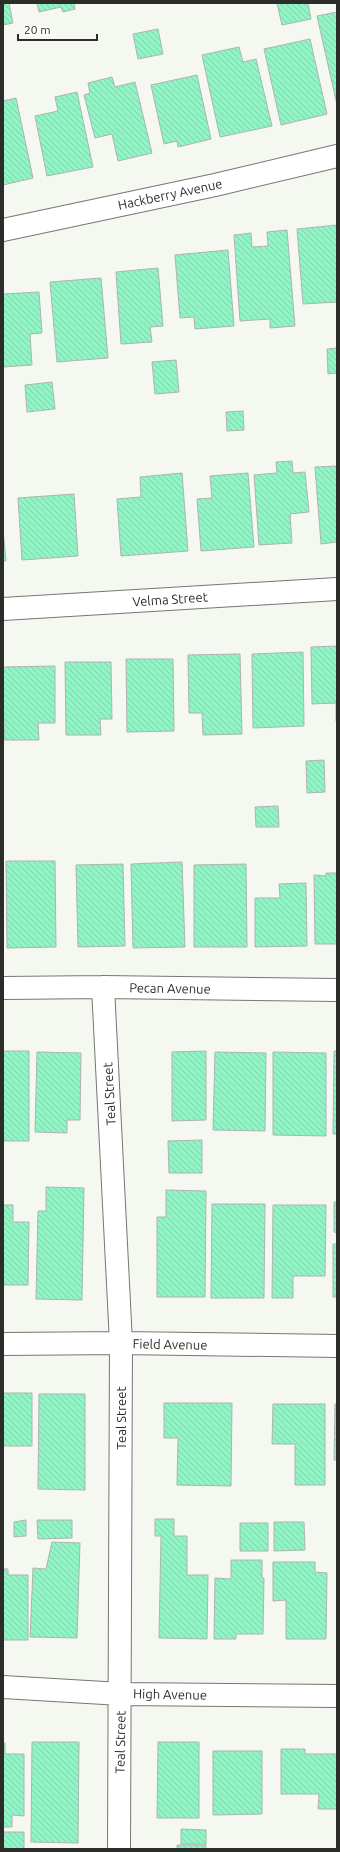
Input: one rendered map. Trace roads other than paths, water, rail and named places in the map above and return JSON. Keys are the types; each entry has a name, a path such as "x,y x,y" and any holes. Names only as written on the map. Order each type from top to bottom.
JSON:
{"street":[{"name":"Hackberry Avenue","path":"3,230 215,185 337,156"},
{"name":"Velma Street","path":"3,610 337,589"},
{"name":"Pecan Avenue","path":"3,988 103,987 337,990"},
{"name":"Teal Street","path":"103,987 121,1343 121,1694 119,1849"},
{"name":"Field Avenue","path":"3,1344 121,1343 337,1346"},
{"name":"High Avenue","path":"3,1687 121,1694 337,1696"}]}
